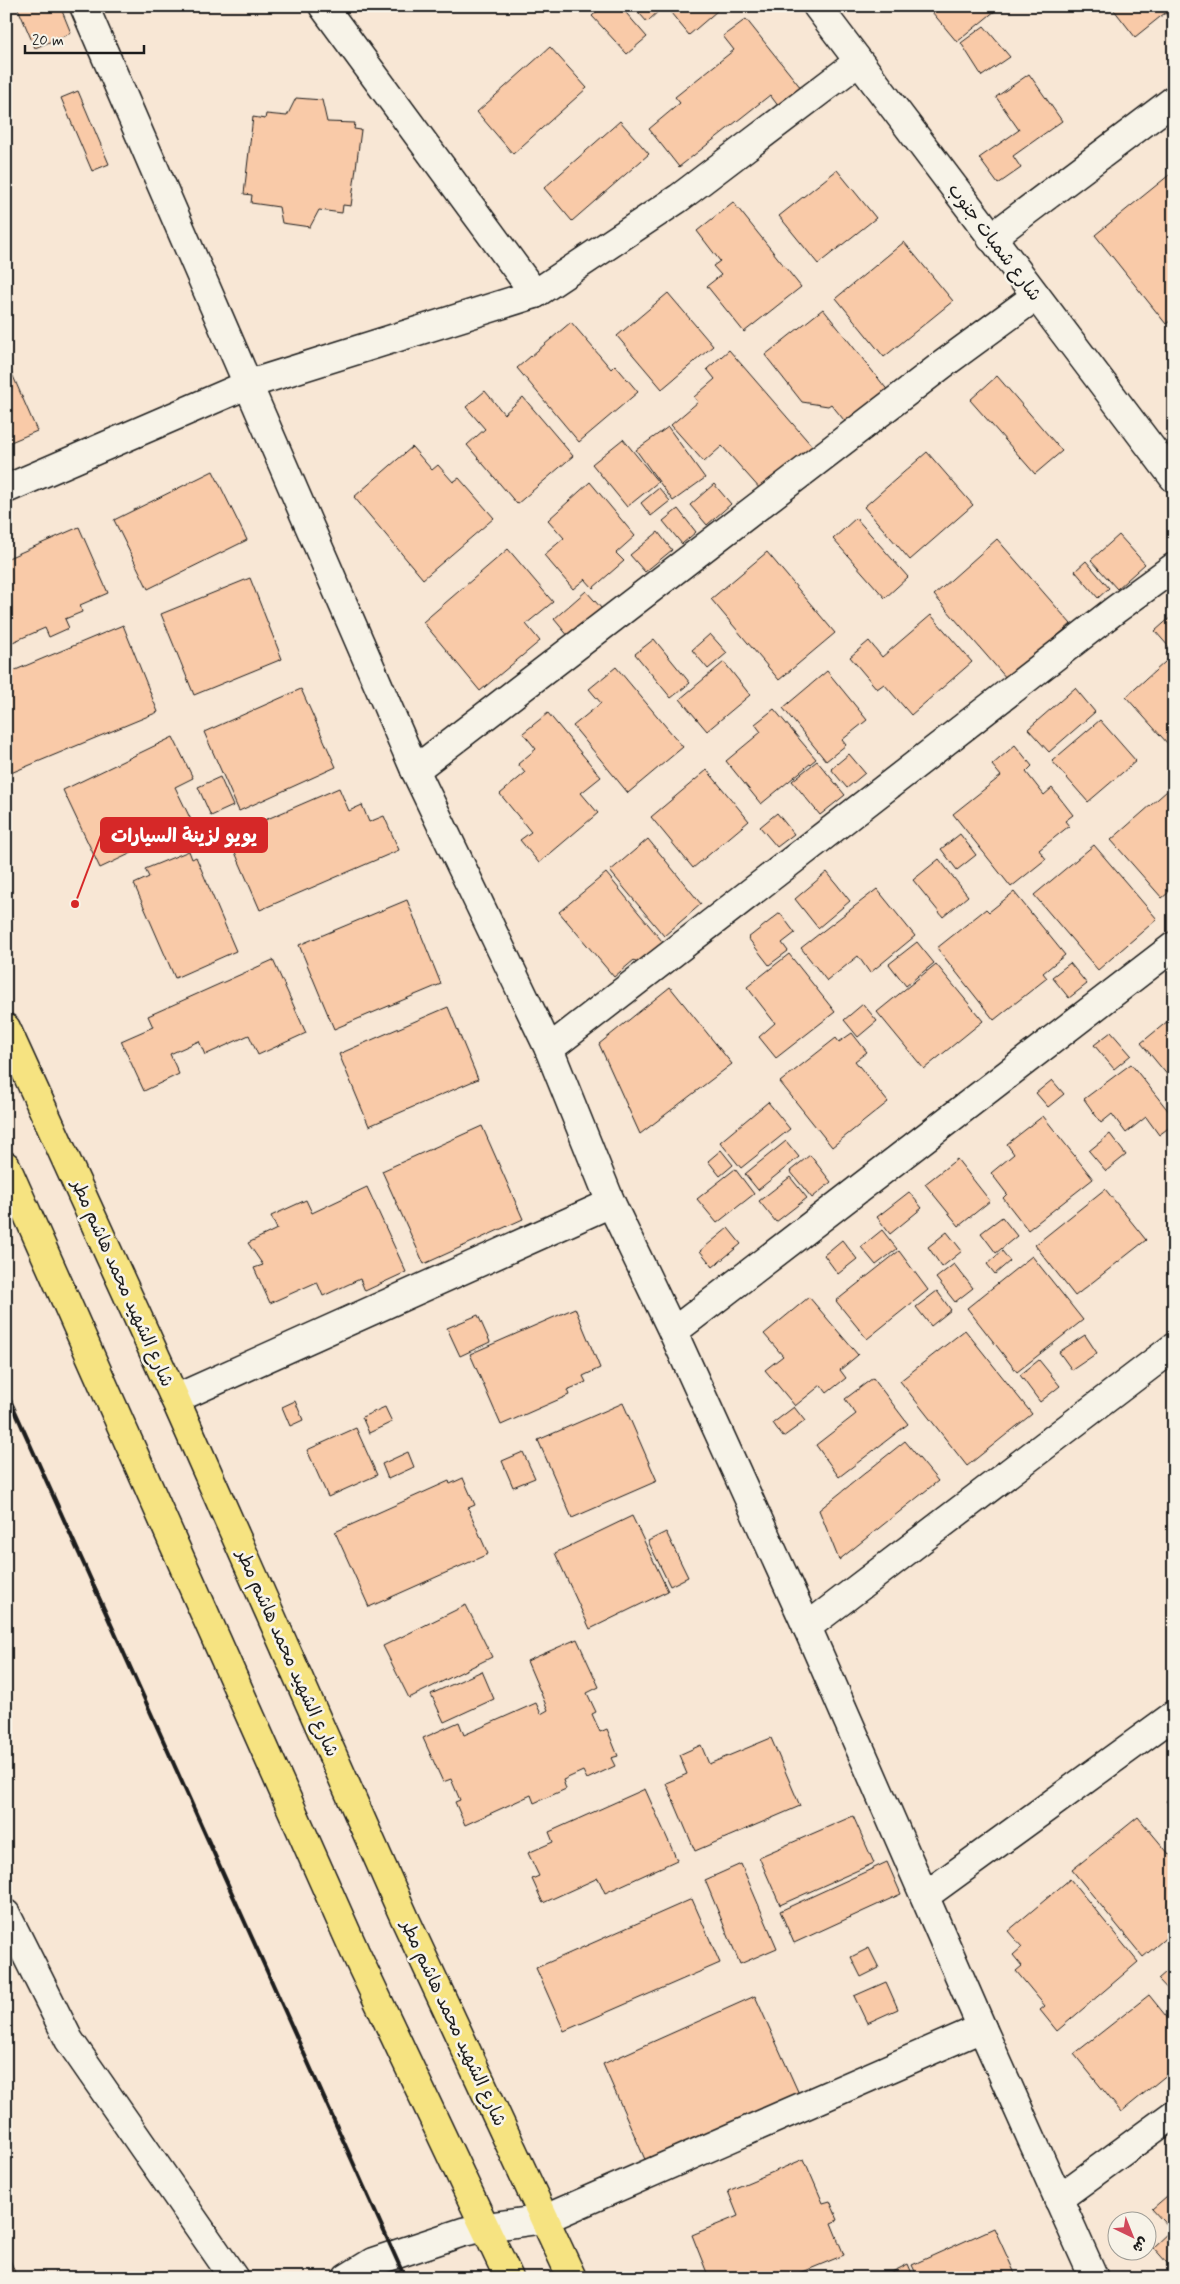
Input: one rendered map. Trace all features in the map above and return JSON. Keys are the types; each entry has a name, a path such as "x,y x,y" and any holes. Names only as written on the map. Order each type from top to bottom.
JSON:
{"main road":[{"name":"شارع الشهيد محمد هاشم مطر","path":"6,1028 175,1399 406,1921 572,2278"},
{"path":"6,1166 355,1952 509,2278"}],"street":[{"path":"84,6 415,770 549,1049 611,1203 673,1332 807,1627 982,2028 1094,2278"},
{"path":"323,6 535,294"},
{"name":"شارع شمبات جنوب","path":"817,6 1174,478"},
{"path":"6,489 249,384 535,294 680,198 858,62"},
{"path":"991,238 1174,100"},
{"path":"415,770 926,377 1036,296"},
{"path":"549,1049 1115,610 1174,567"},
{"path":"673,1332 1174,946"},
{"path":"175,1399 611,1203"},
{"path":"807,1627 1174,1347"},
{"path":"925,1896 1174,1715"},
{"path":"6,1914 69,2040 234,2278"},
{"path":"347,2278 373,2262 463,2232 486,2226 545,2219 982,2028"},
{"path":"1058,2199 1174,2114"}],"building":[{"path":"17,6 60,6 71,33 35,48"},
{"path":"603,6 620,6 647,37 627,54 592,16"},
{"path":"633,6 664,6 647,22"},
{"path":"678,6 713,6 717,11 689,35 671,13"},
{"path":"927,6 1001,6 957,42"},
{"path":"1111,6 1174,6 1174,14 1169,18 1165,13 1135,37"},
{"path":"746,19 805,93 782,111 770,95 679,167 649,129 680,103 675,97 734,50 723,36"},
{"path":"984,26 1010,57 982,76 961,43"},
{"path":"550,47 587,88 513,154 477,112"},
{"path":"1029,74 1062,121 1013,156 1021,168 998,184 979,158 1019,130 996,97"},
{"path":"78,91 109,164 92,171 61,98"},
{"path":"296,98 322,100 327,122 355,123 354,129 361,130 351,206 343,205 342,213 319,210 310,227 282,223 279,207 251,203 252,195 244,194 253,117 265,119 266,114 287,116"},
{"path":"620,121 649,154 572,221 544,188"},
{"path":"837,170 876,218 818,264 779,216"},
{"path":"1174,171 1174,318 1166,324 1095,235"},
{"path":"733,202 801,287 744,332 707,286 721,275 713,266 720,261 697,231"},
{"path":"904,242 953,301 884,357 836,298"},
{"path":"668,293 713,346 662,389 617,336"},
{"path":"823,309 893,397 852,430 831,404 828,406 802,402 765,355"},
{"path":"571,322 611,369 615,365 638,392 579,442 517,368"},
{"path":"729,350 812,446 761,490 722,446 704,462 671,425 698,402 694,397 715,379 707,369"},
{"path":"6,360 37,431 6,444"},
{"path":"997,376 1062,451 1035,474 970,400"},
{"path":"485,391 504,414 523,397 573,456 517,504 467,445 485,429 466,407"},
{"path":"668,427 705,478 673,501 636,450"},
{"path":"623,439 658,482 627,507 592,464"},
{"path":"412,447 432,470 438,465 453,482 459,478 494,518 423,579 354,497"},
{"path":"927,452 973,505 910,560 864,507"},
{"path":"213,471 247,540 148,589 114,520"},
{"path":"590,482 635,536 616,553 624,561 593,588 585,579 573,589 544,555 564,538 548,520"},
{"path":"714,484 731,504 707,525 690,505"},
{"path":"659,488 670,501 651,516 641,503"},
{"path":"678,509 696,532 682,544 663,521"},
{"path":"856,518 908,577 885,598 833,539"},
{"path":"79,527 108,593 80,605 82,612 65,619 69,628 49,637 45,628 8,644 6,639 6,559"},
{"path":"658,532 672,550 645,572 630,555"},
{"path":"1119,535 1145,564 1117,589 1091,560"},
{"path":"997,539 1071,624 1007,679 934,595"},
{"path":"508,549 553,602 526,624 540,641 480,691 423,622"},
{"path":"767,552 835,633 779,680 711,599"},
{"path":"1086,561 1109,588 1098,598 1075,571"},
{"path":"250,578 282,659 194,695 161,614"},
{"path":"586,591 602,609 569,637 554,619"},
{"path":"931,615 972,662 911,715 884,684 877,689 850,657 869,641 882,657"},
{"path":"1172,616 1174,643 1169,647 1155,631"},
{"path":"123,625 158,712 6,775 6,674"},
{"path":"710,634 727,653 708,669 692,650"},
{"path":"654,639 690,683 671,698 635,654"},
{"path":"1174,654 1174,741 1169,745 1126,697"},
{"path":"724,662 750,695 707,731 680,699"},
{"path":"616,667 683,747 628,793 573,726 601,703 589,689"},
{"path":"827,671 867,720 842,740 846,745 826,761 783,708"},
{"path":"1075,688 1095,712 1049,752 1028,729"},
{"path":"301,689 336,767 239,811 204,732"},
{"path":"774,709 816,759 761,804 726,761 761,732 755,724"},
{"path":"548,713 601,777 581,793 598,813 539,863 520,840 531,832 500,794 525,773 518,764 536,749 523,733"},
{"path":"1100,720 1136,761 1088,802 1052,761"},
{"path":"173,737 193,778 175,787 193,824 100,868 63,790"},
{"path":"1015,745 1032,766 1026,772 1044,795 1052,788 1073,815 1065,821 1069,826 1039,850 1046,859 1011,887 953,814 1001,776 992,765"},
{"path":"849,754 865,773 847,788 831,769"},
{"path":"817,761 845,795 820,815 792,781"},
{"path":"707,770 749,821 693,868 651,817"},
{"path":"220,777 233,806 211,816 198,787"},
{"path":"339,788 349,811 362,805 369,822 384,816 399,850 260,910 228,836"},
{"path":"1167,791 1174,798 1174,888 1162,898 1111,840"},
{"path":"777,813 794,834 777,847 760,827"},
{"path":"960,834 976,855 957,870 941,849"},
{"path":"648,839 701,904 664,936 610,871"},
{"path":"1094,845 1157,919 1098,970 1034,895"},
{"path":"189,851 192,859 196,857 236,951 175,978 134,884 149,877 145,869"},
{"path":"939,859 968,896 943,917 913,880"},
{"path":"827,872 850,901 818,928 795,899"},
{"path":"606,873 666,946 640,968 634,960 614,977 559,912"},
{"path":"877,889 915,936 870,973 858,956 827,981 801,948"},
{"path":"1014,892 1065,955 1043,973 1047,978 994,1020 937,948 986,909 989,912"},
{"path":"407,900 441,984 334,1029 299,945"},
{"path":"780,913 795,933 782,943 788,951 769,965 748,938"},
{"path":"917,942 934,963 906,986 889,964"},
{"path":"789,954 835,1012 776,1058 759,1037 775,1023 747,987"},
{"path":"273,960 306,1033 258,1055 249,1035 205,1055 199,1041 170,1054 179,1074 144,1091 121,1041 153,1027 148,1016"},
{"path":"1070,963 1087,984 1069,998 1052,977"},
{"path":"936,964 983,1021 924,1069 877,1012"},
{"path":"670,987 732,1064 640,1134 599,1044"},
{"path":"863,1004 877,1021 858,1037 844,1020"},
{"path":"448,1007 478,1079 369,1126 339,1054"},
{"path":"1174,1016 1174,1083 1141,1043"},
{"path":"1111,1032 1131,1055 1114,1069 1094,1045"},
{"path":"852,1033 867,1052 855,1061 888,1102 832,1147 780,1082 836,1038 839,1042"},
{"path":"1131,1064 1174,1118 1174,1124 1159,1135 1146,1117 1126,1133 1112,1114 1101,1123 1084,1099"},
{"path":"1052,1080 1064,1094 1048,1107 1036,1093"},
{"path":"768,1102 790,1129 741,1168 720,1142"},
{"path":"1043,1116 1093,1179 1028,1230 1003,1198 1007,1194 991,1173 1014,1154 1007,1144"},
{"path":"482,1126 523,1219 424,1264 382,1171"},
{"path":"1110,1134 1126,1155 1106,1171 1089,1151"},
{"path":"786,1141 799,1157 758,1190 745,1174"},
{"path":"721,1150 733,1165 720,1176 708,1161"},
{"path":"810,1155 831,1182 812,1198 790,1171"},
{"path":"957,1159 990,1201 959,1226 925,1184"},
{"path":"735,1169 754,1194 717,1223 697,1199"},
{"path":"790,1177 807,1198 776,1222 759,1201"},
{"path":"367,1187 406,1272 365,1291 360,1279 323,1296 317,1282 270,1303 254,1268 263,1265 248,1243 277,1229 271,1216 306,1200 312,1213"},
{"path":"1105,1189 1146,1240 1075,1296 1035,1245"},
{"path":"909,1192 922,1208 890,1234 877,1217"},
{"path":"1002,1217 1017,1236 996,1253 981,1233"},
{"path":"728,1228 741,1244 713,1267 700,1251"},
{"path":"882,1230 897,1249 876,1265 861,1247"},
{"path":"947,1232 962,1251 942,1267 928,1247"},
{"path":"842,1240 857,1259 838,1274 824,1255"},
{"path":"899,1251 928,1290 867,1339 836,1301"},
{"path":"1002,1251 1010,1261 995,1274 987,1264"},
{"path":"1032,1256 1083,1320 1017,1372 967,1308"},
{"path":"954,1264 973,1288 955,1302 936,1278"},
{"path":"937,1291 951,1310 931,1326 916,1307"},
{"path":"809,1297 858,1355 840,1370 846,1378 827,1393 821,1385 795,1406 765,1370 783,1356 764,1334"},
{"path":"575,1308 600,1368 583,1376 586,1382 567,1390 569,1395 501,1425 470,1354"},
{"path":"478,1315 490,1342 460,1356 447,1328"},
{"path":"965,1330 1032,1414 967,1466 900,1381"},
{"path":"1085,1335 1097,1353 1072,1370 1059,1352"},
{"path":"1039,1360 1060,1386 1040,1402 1020,1375"},
{"path":"873,1378 908,1424 839,1477 816,1445 856,1414 845,1399"},
{"path":"295,1401 303,1420 290,1426 282,1407"},
{"path":"623,1403 657,1481 572,1518 538,1440"},
{"path":"385,1407 392,1422 369,1433 362,1417"},
{"path":"794,1407 805,1421 783,1437 773,1423"},
{"path":"356,1428 377,1475 328,1497 307,1450"},
{"path":"905,1441 938,1481 839,1560 819,1510"},
{"path":"408,1452 414,1467 388,1479 382,1464"},
{"path":"523,1452 535,1478 513,1487 502,1461"},
{"path":"463,1478 475,1505 468,1508 488,1554 369,1607 335,1532 449,1481 450,1484"},
{"path":"632,1516 668,1591 590,1629 555,1553"},
{"path":"666,1532 688,1577 670,1586 648,1541"},
{"path":"466,1605 492,1657 409,1698 383,1646"},
{"path":"577,1639 599,1687 587,1693 596,1712 592,1714 600,1732 607,1729 618,1756 611,1758 615,1766 587,1779 583,1771 563,1780 566,1789 534,1803 531,1795 465,1825 455,1802 460,1800 451,1779 443,1782 423,1738 459,1722 464,1735 536,1703 541,1714 548,1710 527,1661"},
{"path":"482,1671 494,1699 444,1722 431,1694"},
{"path":"771,1738 800,1806 695,1851 666,1783 687,1774 679,1755 701,1745 709,1764"},
{"path":"645,1789 677,1860 605,1893 598,1878 543,1903 532,1879 539,1876 528,1853 553,1842 549,1832"},
{"path":"1174,1795 1174,1810 1166,1801"},
{"path":"853,1816 874,1863 780,1905 759,1857"},
{"path":"1138,1817 1174,1860 1174,1931 1143,1957 1072,1870"},
{"path":"887,1862 901,1894 794,1943 780,1911"},
{"path":"741,1864 777,1948 740,1964 705,1880"},
{"path":"1070,1879 1138,1962 1057,2031 1040,2010 1045,2006 1016,1971 1022,1966 1013,1955 1022,1947 1008,1931"},
{"path":"692,1899 720,1963 564,2031 536,1968"},
{"path":"869,1948 879,1968 861,1977 851,1957"},
{"path":"1174,1965 1174,1996 1158,1979"},
{"path":"886,1982 898,2009 867,2023 854,1996"},
{"path":"1149,1995 1174,2026 1174,2069 1121,2112 1074,2054"},
{"path":"755,1996 800,2096 647,2164 603,2064"},
{"path":"804,2159 823,2203 830,2201 838,2220 831,2223 844,2255 788,2278 709,2278 692,2235 738,2216 728,2191"},
{"path":"1174,2190 1174,2271 1158,2253 1158,2242 1171,2230 1158,2216 1158,2212 1152,2209"},
{"path":"994,2228 1017,2278 918,2278 912,2265"},
{"path":"8,2254 17,2278 6,2278 6,2255"},
{"path":"908,2264 914,2278 880,2278"}],"railway":[{"path":"6,1391 405,2278"}],"place":[{"name":"يويو لزينة السيارات","path":"75,904"}]}
